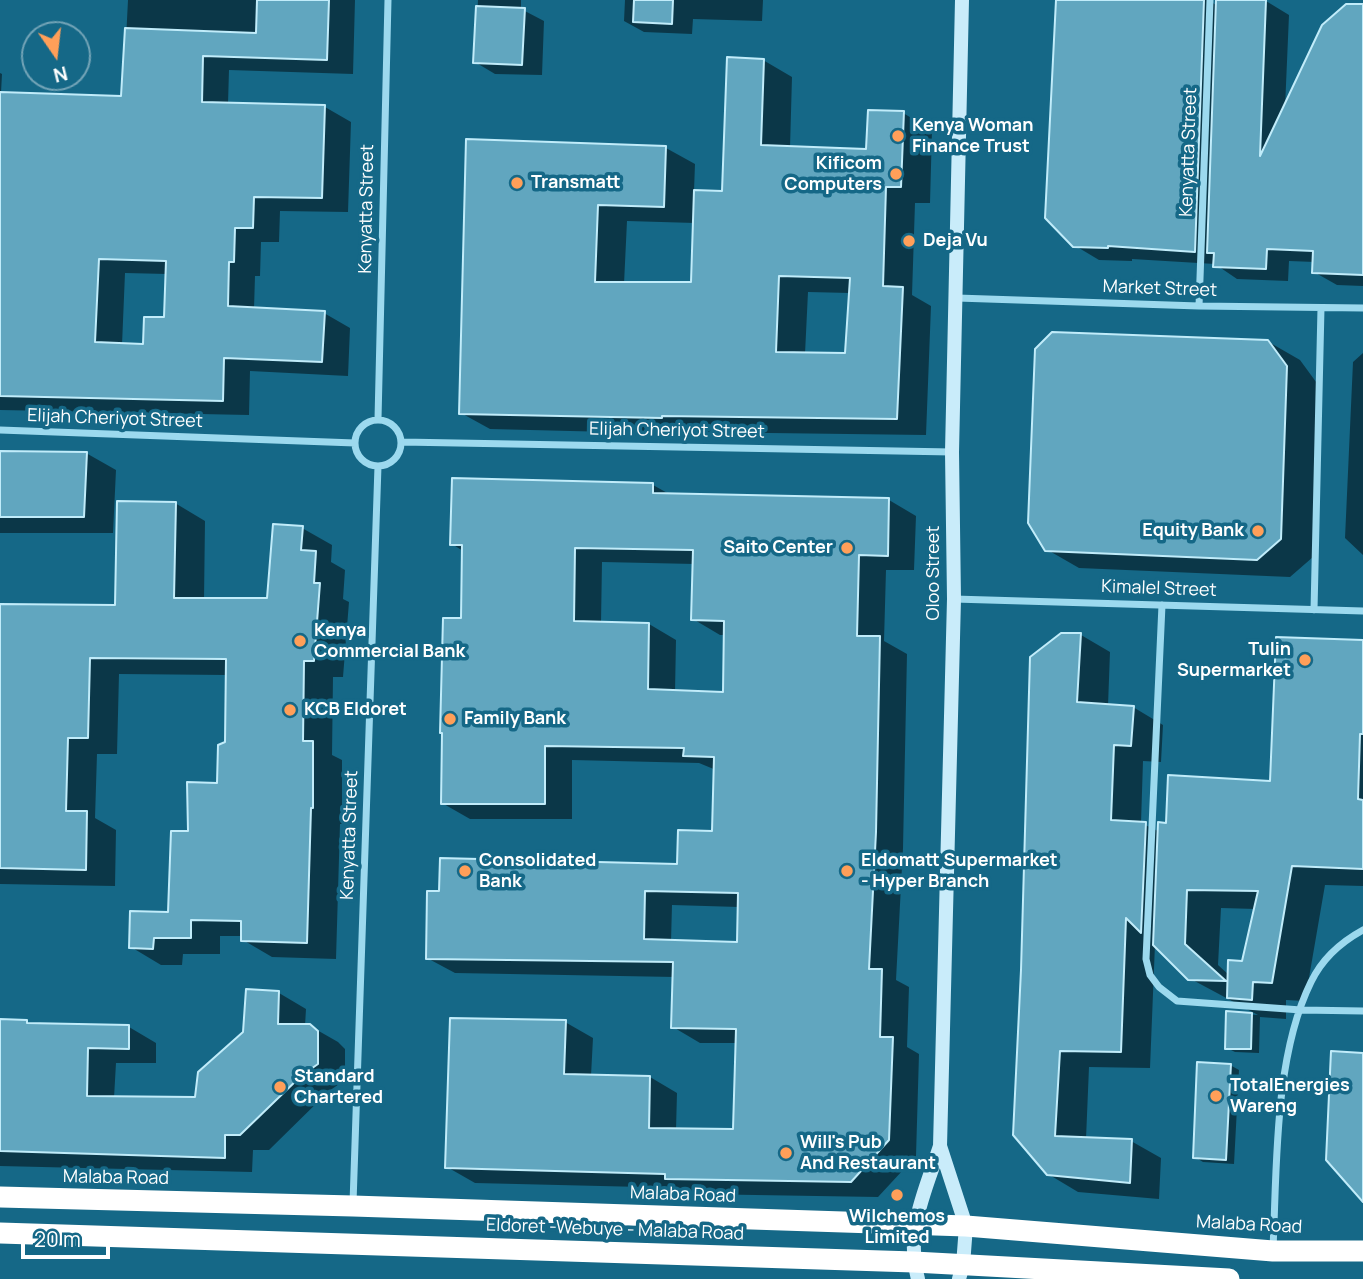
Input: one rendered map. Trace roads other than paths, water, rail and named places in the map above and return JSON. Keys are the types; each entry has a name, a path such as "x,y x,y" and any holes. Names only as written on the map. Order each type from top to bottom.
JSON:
{"highway":[{"name":"Malaba Road","path":"0,1198 353,1206 966,1226 1273,1251 1363,1251"},
{"name":"Eldoret -Webuye - Malaba Road","path":"0,1233 916,1271 1229,1279"}],"street":[{"name":"Kenyatta Street","path":"378,419 388,0"},
{"name":"Oloo Street","path":"916,1271 914,1226 940,1146 954,599 952,452 962,0"},
{"name":"Kenyatta Street","path":"1199,306 1210,0"},
{"name":"Market Street","path":"957,298 1363,309"},
{"path":"1314,610 1321,308"},
{"path":"378,419 392,424 402,442 392,462 378,466 371,465 359,456 355,443 356,436 365,424 378,419"},
{"name":"Elijah Cheriyot Street","path":"0,430 355,443"},
{"name":"Elijah Cheriyot Street","path":"402,442 952,452"},
{"name":"Kenyatta Street","path":"353,1206 378,466"},
{"name":"Kimalel Street","path":"954,599 1363,611"},
{"path":"1162,605 1146,959 1150,975 1177,1001 1301,1010 1363,1011"},
{"path":"1273,1251 1282,1098 1292,1031 1311,982 1324,962 1343,941 1363,930"},
{"name":"Oloo Street","path":"940,1146 966,1226 961,1272"}],"place":[{"name":"Kenya Woman Finance Trust","path":"898,136"},
{"name":"Kificom Computers","path":"896,174"},
{"name":"Transmatt","path":"517,183"},
{"name":"Deja Vu","path":"909,241"},
{"name":"Equity Bank","path":"1258,531"},
{"name":"Saito Center","path":"847,548"},
{"name":"Kenya Commercial Bank","path":"300,641"},
{"name":"Tulin Supermarket","path":"1305,660"},
{"name":"KCB Eldoret","path":"290,710"},
{"name":"Family Bank","path":"450,719"},
{"name":"Consolidated Bank","path":"465,871"},
{"name":"Eldomatt Supermarket - Hyper Branch","path":"847,871"},
{"name":"Standard Chartered","path":"280,1087"},
{"name":"TotalEnergies Wareng","path":"1216,1096"},
{"name":"Will's Pub And Restaurant","path":"786,1153"},
{"name":"Wilchemos Limited","path":"897,1195"}]}
